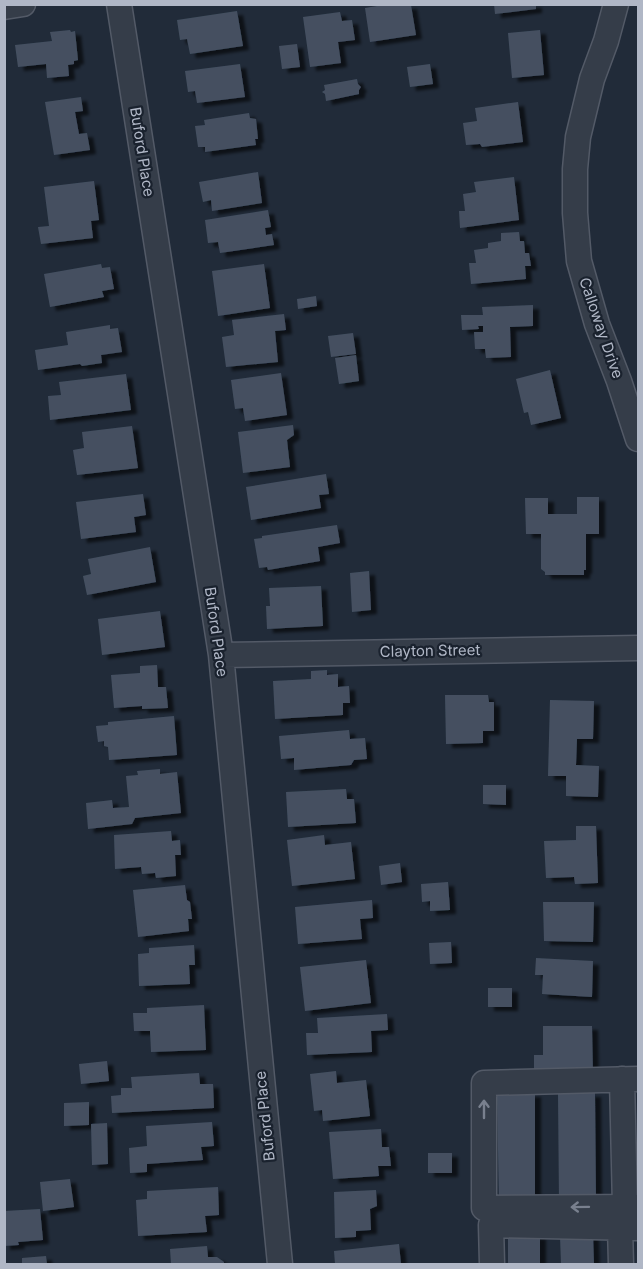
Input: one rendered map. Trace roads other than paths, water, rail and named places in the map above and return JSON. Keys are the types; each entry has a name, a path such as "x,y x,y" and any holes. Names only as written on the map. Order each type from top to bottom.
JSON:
{"street":[{"path":"4,7 23,4"},
{"name":"Buford Place","path":"119,4 221,655 280,1264"},
{"name":"Calloway Drive","path":"616,4 606,42 592,79 578,137 575,213 579,261 597,324 639,439"},
{"name":"Clayton Street","path":"221,655 639,648"},
{"path":"621,1264 631,1217 630,1079 484,1083 484,1208 631,1217"},
{"path":"492,1264 491,1225 631,1217"}]}
